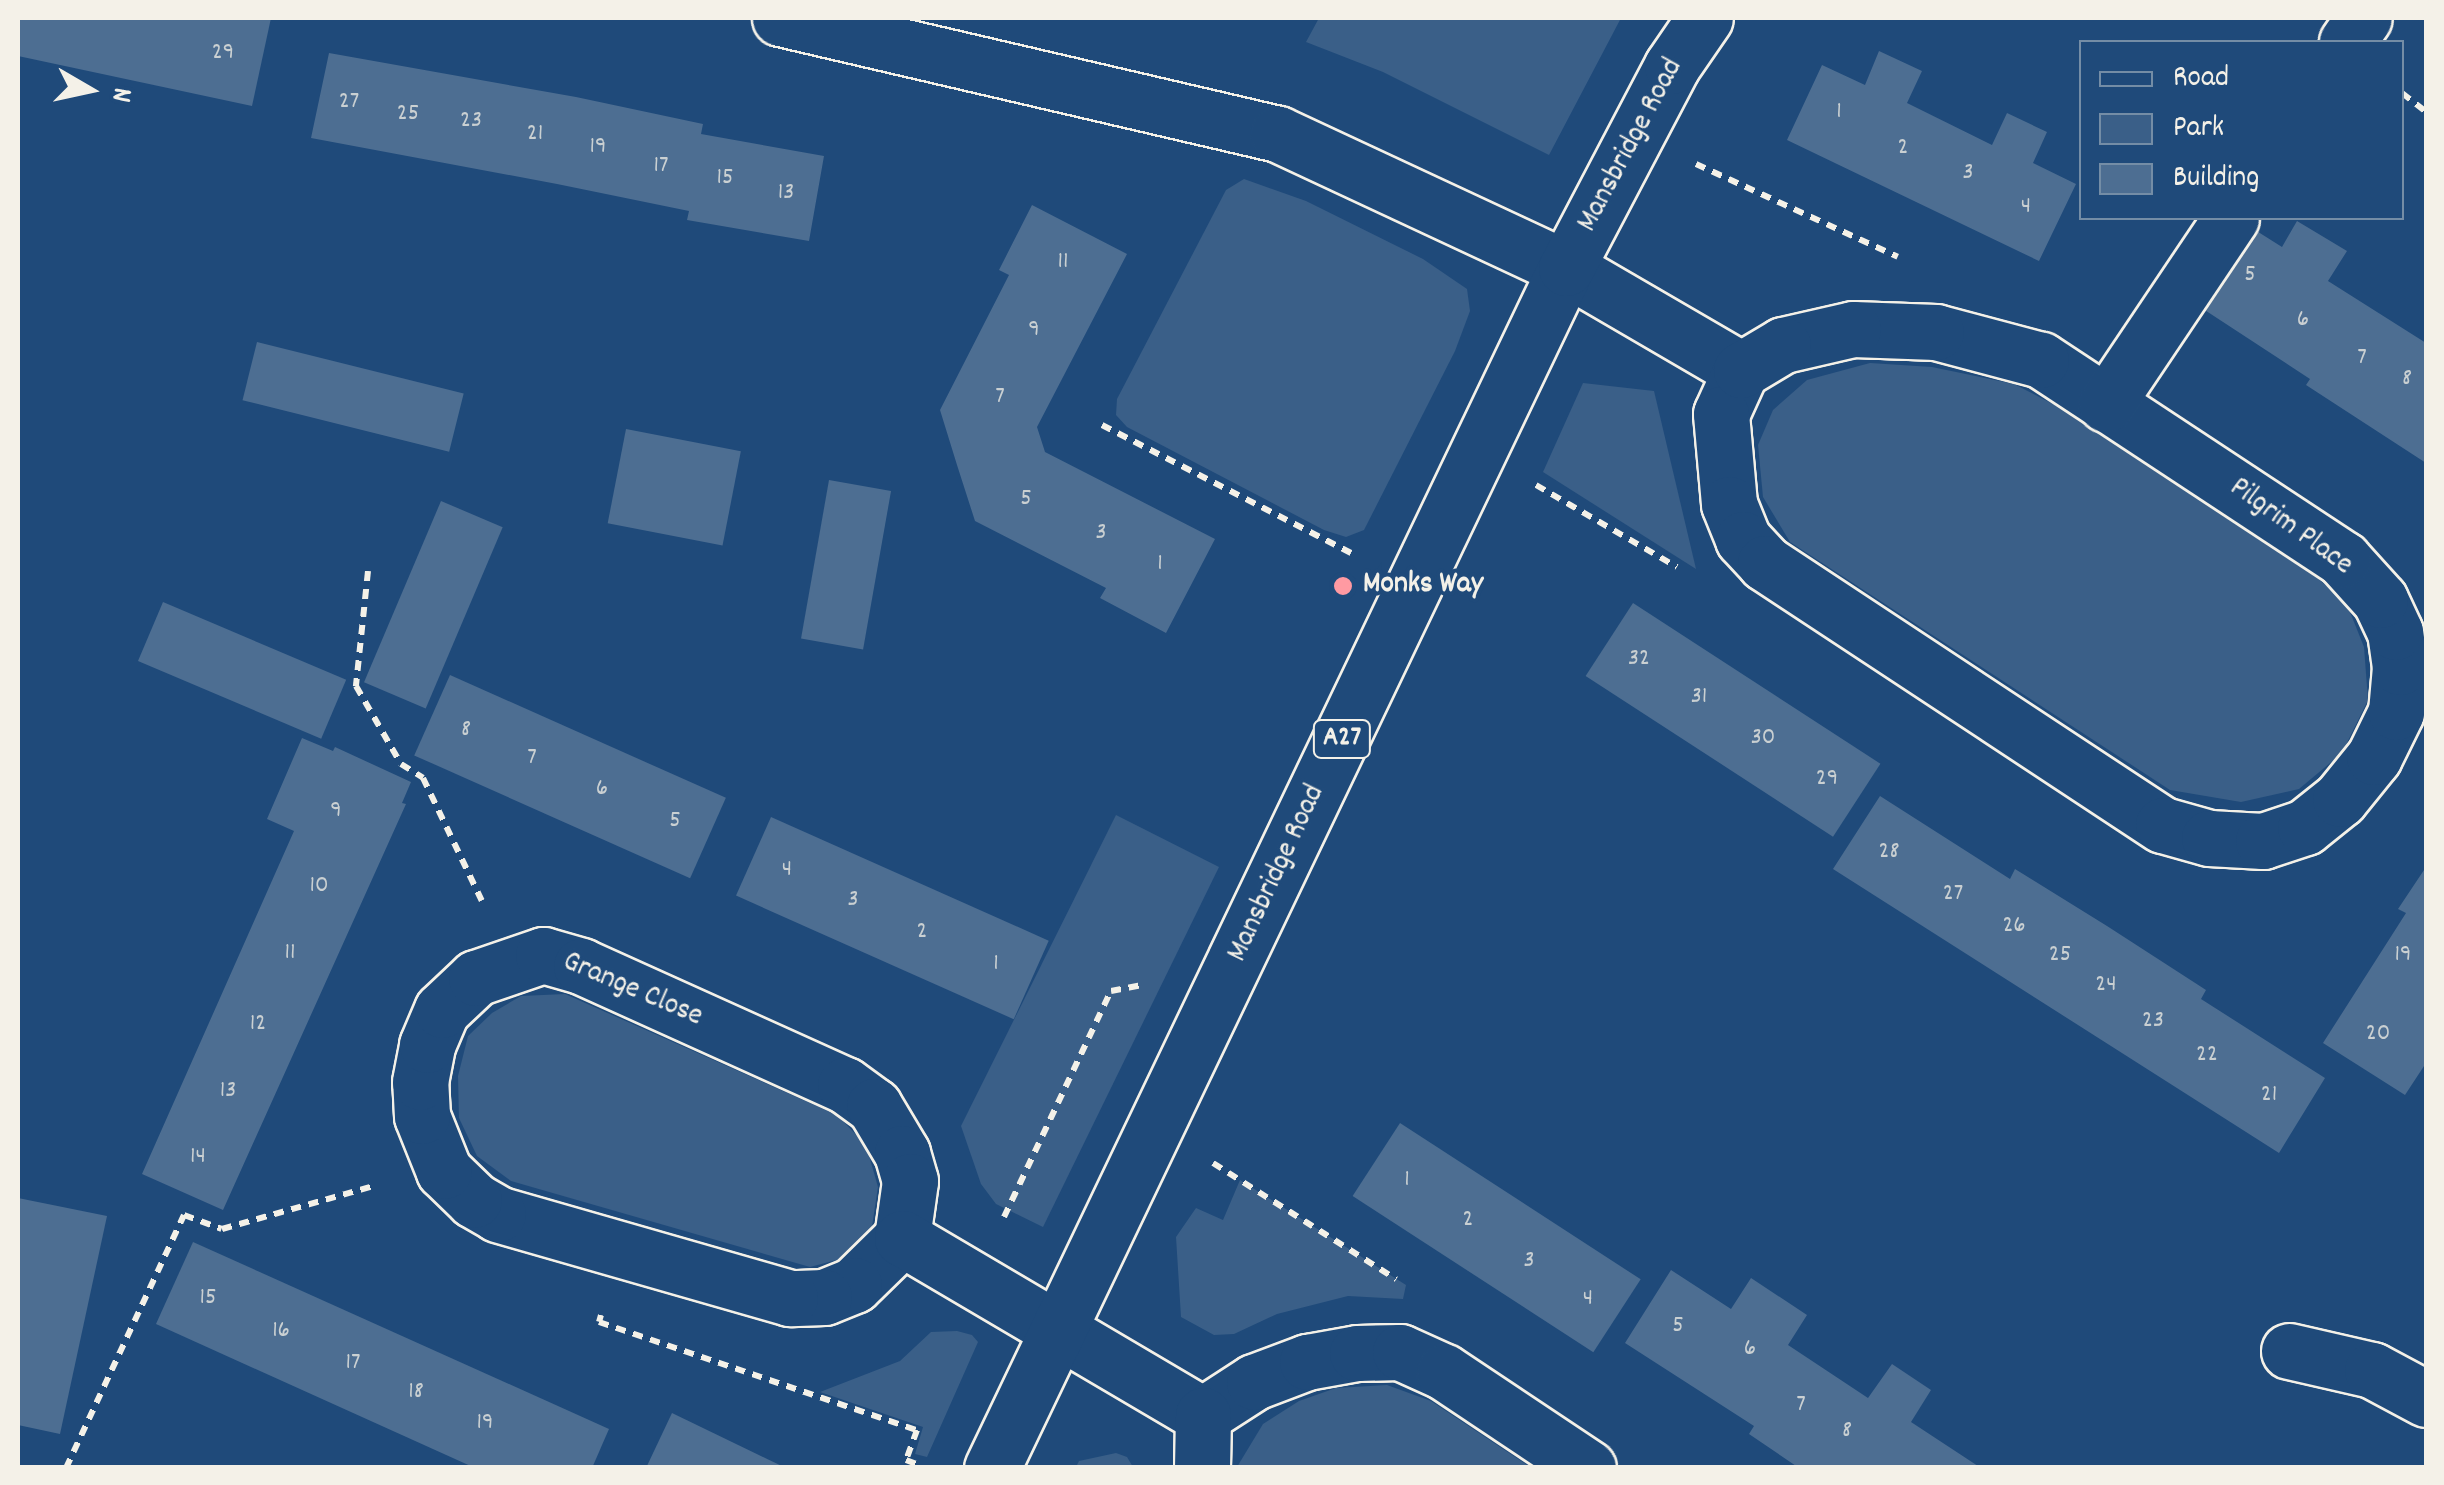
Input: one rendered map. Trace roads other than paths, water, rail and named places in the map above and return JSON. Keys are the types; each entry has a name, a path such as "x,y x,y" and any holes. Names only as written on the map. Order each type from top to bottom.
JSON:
{"street":[{"path":"780,18 1278,134 1566,268 1741,370"},
{"name":"Mansbridge Road","path":"992,1468 1566,268 1672,66 1705,18"},
{"path":"2348,40 2364,18"},
{"path":"2106,404 2229,220"},
{"name":"Pilgrim Place","path":"1853,330 1936,332 2040,360 2343,559 2380,600 2398,650 2396,712 2374,758 2340,799 2305,826 2263,841 2209,838 2164,826 1764,563 1743,539 1730,504 1721,414 1741,370 1783,345 1853,330"},
{"name":"Grange Close","path":"543,955 582,966 846,1085 874,1106 902,1153 910,1181 902,1238 854,1285 824,1297 790,1298 498,1214 474,1200 444,1171 422,1116 420,1082 428,1045 442,1010 476,978 543,955"},
{"path":"902,1238 1060,1330 1202,1442 1254,1382 1307,1362 1356,1353 1400,1352 1444,1372 1588,1468"},
{"path":"2289,1351 2372,1370 2426,1399"}],"place":[{"name":"Monks Way","path":"1343,586"}]}
